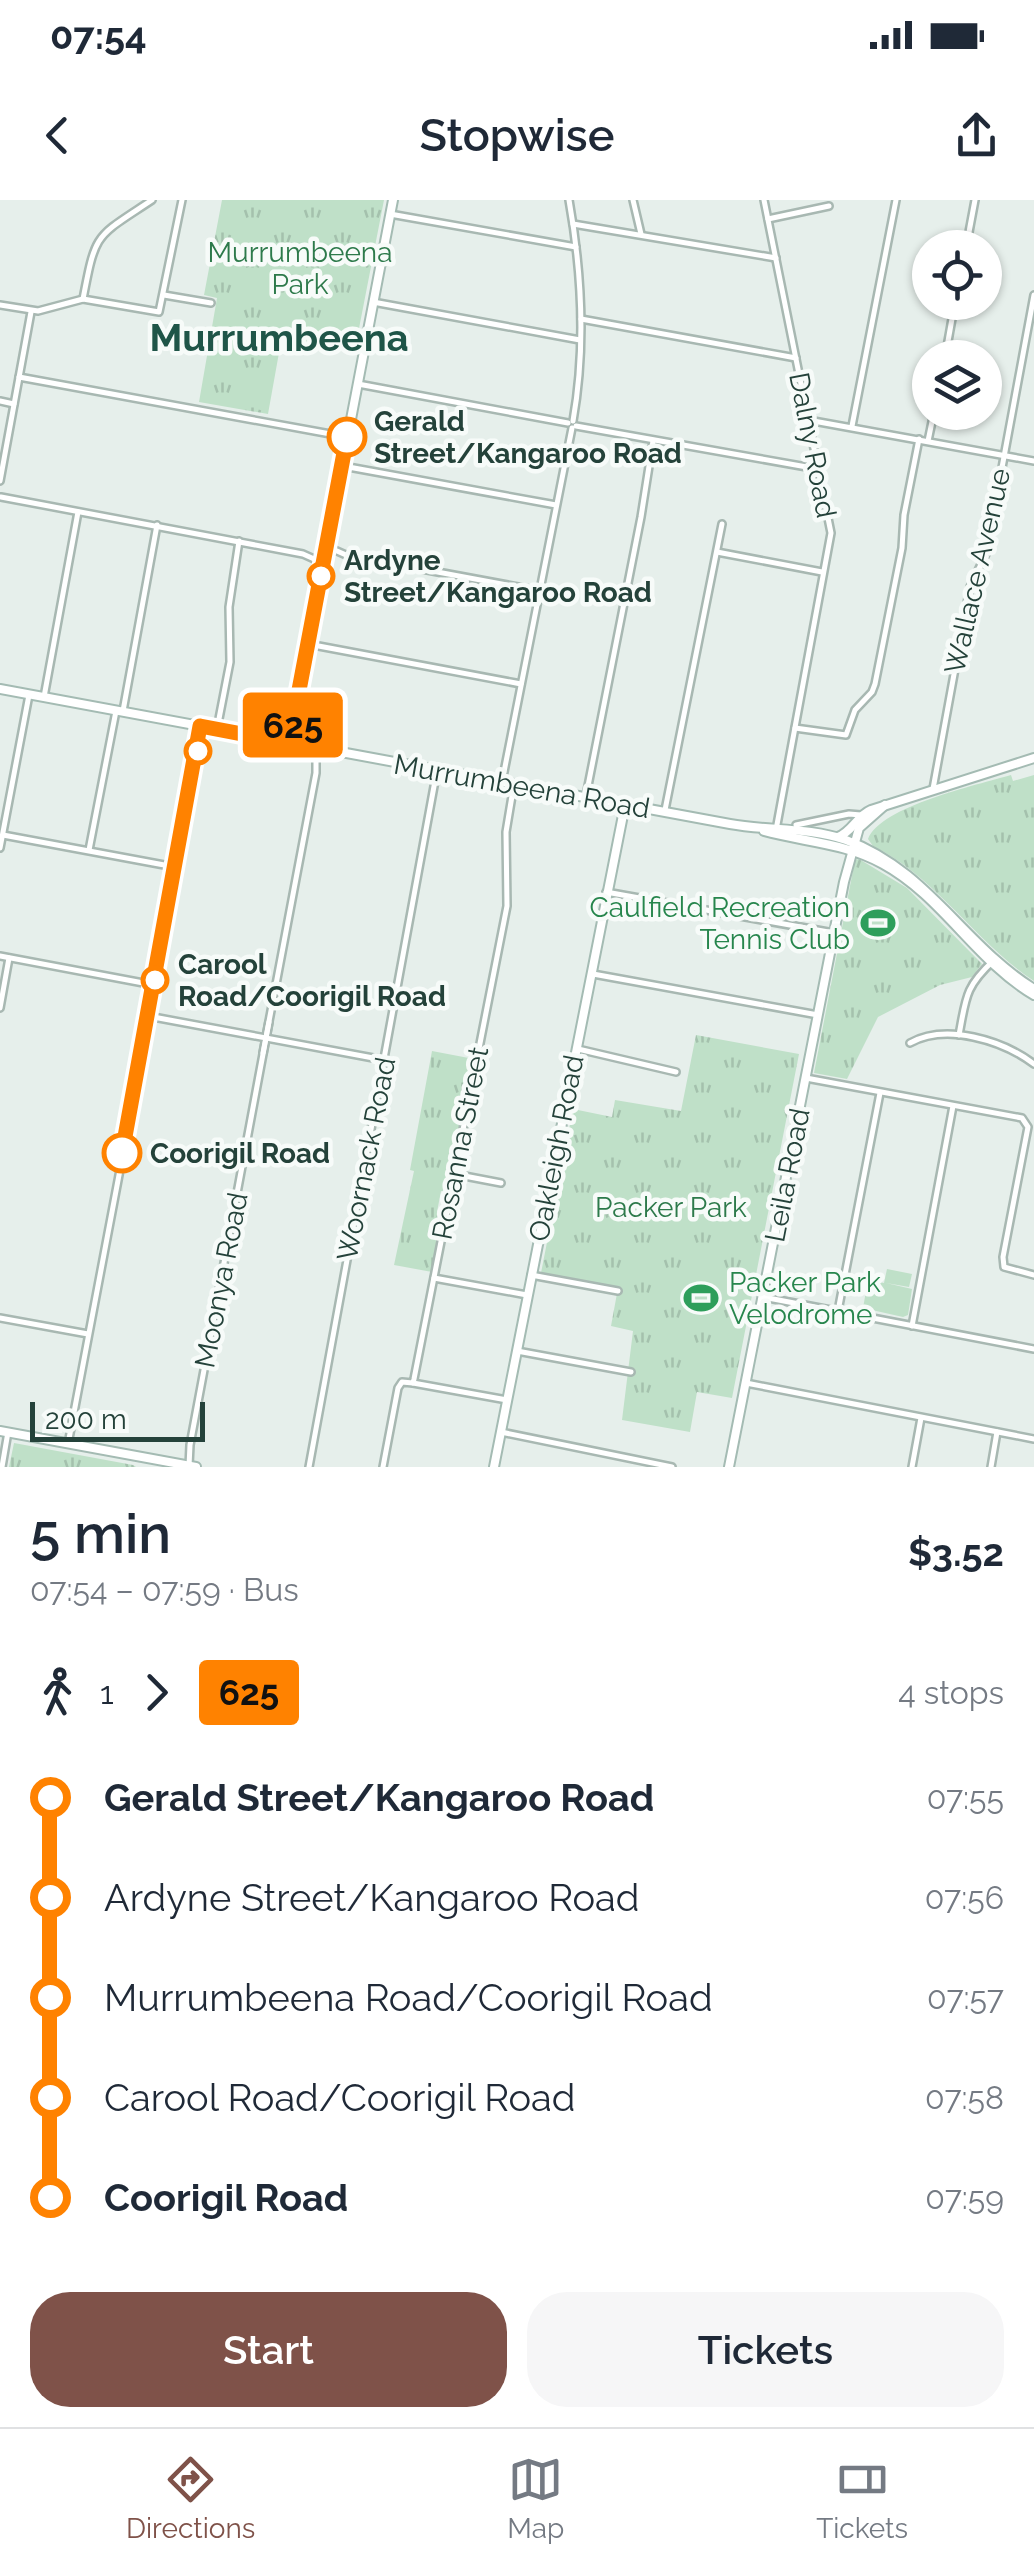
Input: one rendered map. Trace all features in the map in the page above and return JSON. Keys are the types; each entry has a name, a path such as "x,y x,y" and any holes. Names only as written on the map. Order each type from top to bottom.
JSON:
{"street":[{"path":"83,299 93,247 104,232 152,200"},
{"path":"0,304 31,310 83,299 159,312 182,200"},
{"path":"289,743 393,200"},
{"path":"502,782 572,424 581,319 569,200"},
{"path":"633,200 640,234"},
{"name":"Dalny Road","path":"764,200 831,534 773,831"},
{"path":"852,426 896,200"},
{"path":"969,230 975,200"},
{"path":"767,219 829,206"},
{"path":"390,214 576,247"},
{"path":"573,224 776,258"},
{"path":"164,294 211,303"},
{"name":"Wallace Avenue","path":"933,790 970,587 986,554 1034,294"},
{"path":"373,302 580,340"},
{"path":"0,481 31,310"},
{"path":"581,319 796,358"},
{"path":"19,377 347,437"},
{"path":"358,384 818,469"},
{"path":"0,401 14,404"},
{"path":"808,420 1034,461"},
{"path":"928,441 930,430"},
{"path":"794,727 846,736 855,710 874,689 919,439"},
{"path":"585,798 653,441"},
{"path":"342,466 556,505"},
{"path":"0,497 303,554 346,556 540,591"},
{"path":"44,697 78,512"},
{"path":"665,812 722,524"},
{"path":"89,850 157,526"},
{"path":"217,729 230,662 228,607 239,541"},
{"path":"717,552 824,572"},
{"path":"325,555 346,556"},
{"path":"308,644 521,684"},
{"name":"Murrumbeena Road","path":"0,689 864,848 914,878 993,961"},
{"path":"0,848 30,694"},
{"path":"68,1444 202,727"},
{"name":"Moonya Road","path":"190,1466 190,1445 320,749"},
{"path":"836,837 846,834 863,817 884,805 1034,758"},
{"name":"Woornack Road","path":"308,1466 439,771"},
{"name":"Rosanna Street","path":"382,1467 398,1388 402,1382 413,1382 434,1278 508,898 506,837 516,785"},
{"name":"Oakleigh Road","path":"494,1467 623,804"},
{"path":"796,824 851,814 863,817"},
{"path":"863,817 864,848"},
{"name":"Leila Road","path":"729,1467 851,846 863,817"},
{"name":"Murrumbeena Road","path":"773,831 836,837 884,864 909,882 993,961 1034,992"},
{"path":"2,834 175,867"},
{"path":"606,892 834,934"},
{"path":"0,956 154,985"},
{"path":"0,1008 9,958"},
{"path":"958,1036 968,990 993,961"},
{"path":"590,974 818,1015"},
{"path":"148,1016 384,1060"},
{"path":"910,1044 936,1033 958,1036 1002,1045 1034,1064"},
{"path":"576,1048 676,1072"},
{"path":"806,1078 1022,1118 1028,1126 1003,1257 1004,1266 1034,1275"},
{"path":"838,1311 880,1093"},
{"path":"912,1326 953,1106"},
{"path":"453,1174 500,1183"},
{"path":"532,1275 618,1291"},
{"path":"434,1278 527,1295"},
{"path":"764,1297 1034,1349"},
{"path":"0,1318 88,1334"},
{"path":"516,1351 632,1372"},
{"path":"413,1382 507,1400"},
{"path":"746,1383 1034,1440"},
{"path":"912,1467 922,1418"},
{"path":"2,1467 4,1432 140,1461 190,1466"},
{"path":"501,1432 672,1467"},
{"path":"991,1467 997,1432"}],"green space":[{"name":"Murrumbeena Park","path":"222,200 384,200 355,349 282,336 268,414 199,402 217,298 204,295"},
{"path":"1011,775 1013,781 1034,775 1034,981 993,948 937,892 868,839 876,827 910,807"},
{"path":"855,860 907,888 982,964 972,977 940,985 878,1017 847,1079 814,1073"},
{"name":"Packer Park","path":"696,1035 799,1054 732,1398 697,1392 690,1432 622,1420 633,1331 611,1326 618,1288 541,1273 573,1109 612,1117 615,1100 681,1111"},
{"path":"432,1051 474,1059 447,1192 441,1191 437,1212 442,1213 432,1272 394,1265 414,1171 410,1170"},
{"path":"887,1269 912,1274 909,1287 886,1283 912,1289 908,1315 903,1317 863,1308 868,1280 884,1283"},
{"path":"14,1443 133,1465 136,1467 9,1467"}],"bus line":[{"name":"625","path":"122,1153 200,726 289,743 347,437"}],"place":[{"name":"Gerald Street/Kangaroo Road","path":"347,437"},
{"name":"Ardyne Street/Kangaroo Road","path":"321,576"},
{"name":"Caulfield Recreation Tennis Club","path":"878,923"},
{"name":"Carool Road/Coorigil Road","path":"155,980"},
{"name":"Coorigil Road","path":"122,1153"},
{"name":"Packer Park Velodrome","path":"701,1298"}],"district":[{"name":"Murrumbeena","path":"279,338"}]}
